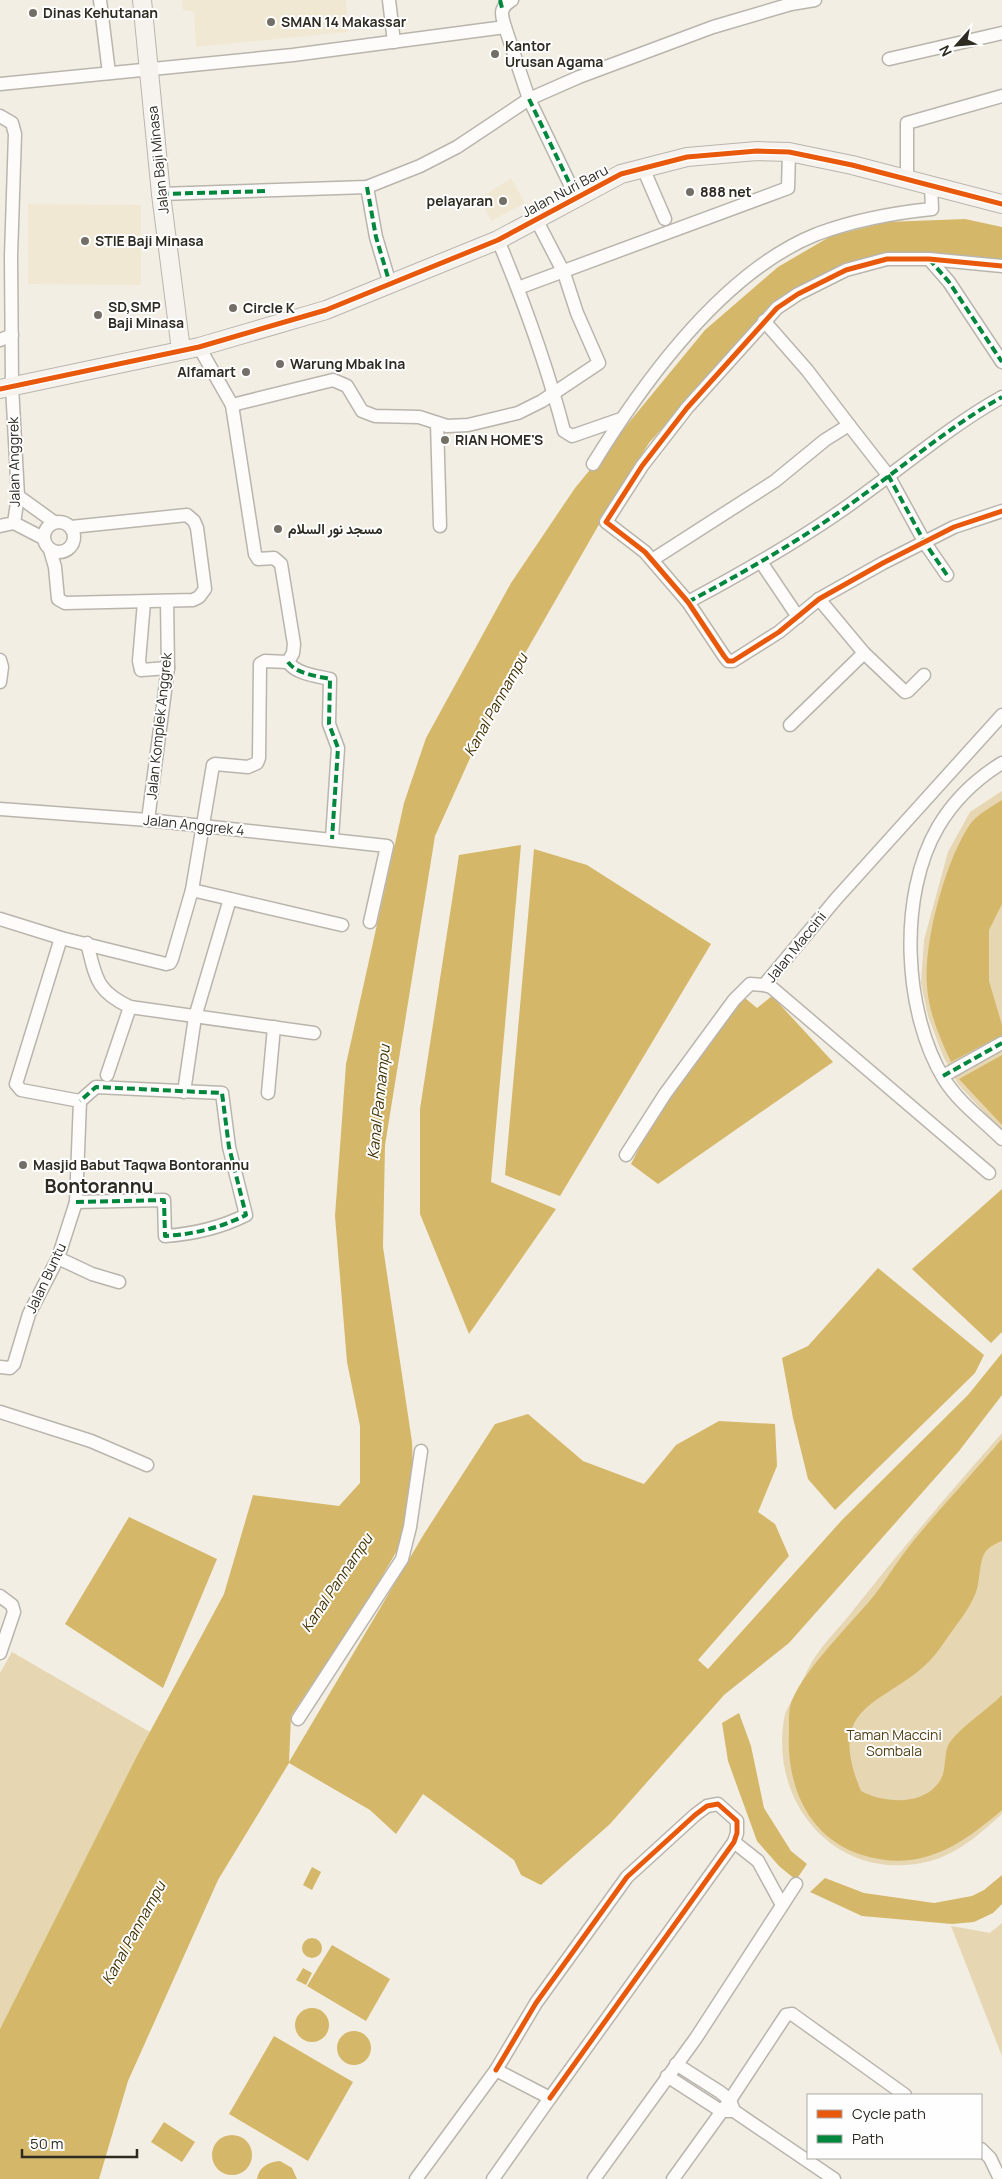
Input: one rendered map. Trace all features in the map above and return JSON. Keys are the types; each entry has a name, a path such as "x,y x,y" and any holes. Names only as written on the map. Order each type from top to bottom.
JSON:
{"street":[{"path":"100,0 109,73"},
{"name":"Jalan Baji Minasa","path":"142,0 161,194 181,350"},
{"path":"389,0 394,42"},
{"path":"161,194 367,187 420,166 456,147 529,99 579,77 714,27 815,0"},
{"path":"505,3 501,12 529,99 576,196"},
{"path":"0,84 109,73 150,71 505,27"},
{"path":"889,59 1002,34"},
{"path":"907,178 907,123 1002,96"},
{"name":"Jalan Anggrek","path":"0,116 12,123 15,134 6,338 6,388 18,496 14,523 0,526"},
{"path":"518,288 564,273 653,237 788,188 789,152"},
{"name":"Jalan Nuri Baru","path":"6,388 200,347 326,310 498,240 576,196 621,174 714,153 789,152 907,178 1002,204"},
{"path":"644,168 665,219"},
{"path":"593,464 621,419 674,350 738,284 762,266 816,235 878,215 932,208 931,186"},
{"path":"367,187 376,237 390,284"},
{"path":"232,405 334,380 347,386 354,393 362,411 367,414 375,416 419,417 447,426 468,425 518,413 542,401 599,364 577,313 564,273 536,219"},
{"path":"498,240 518,288 555,391 564,431 570,436 582,434 621,419"},
{"path":"1002,266 929,259 887,259 846,270 798,294 777,308 764,321 687,408 642,466 606,522 636,544 652,560 688,602 728,661 733,661 760,645 819,600 883,563 954,527 1002,511"},
{"path":"929,259 949,282 1000,355"},
{"path":"764,321 808,370 888,475 925,543 947,575"},
{"path":"200,347 232,405 255,554 258,559 276,559 282,568 294,644 293,653 288,662"},
{"path":"688,602 761,562 863,495 978,410 1002,397"},
{"path":"437,423 440,526"},
{"path":"652,560 775,481 824,440 849,425"},
{"path":"18,496 54,522"},
{"path":"14,523 43,538 54,551 56,594 61,602 192,600 203,593 205,585 197,528 194,521 187,515 87,525 73,533 69,549 54,551"},
{"path":"43,538 47,527 54,522 63,522 73,533"},
{"path":"761,562 798,617"},
{"path":"819,600 864,654 905,692 924,675"},
{"name":"Jalan Komplek Anggrek","path":"148,820 168,668 168,601"},
{"path":"144,602 139,660 141,670 168,668"},
{"path":"790,725 864,654"},
{"path":"0,660 2,667 0,682"},
{"path":"0,919 61,938 166,964 170,963 192,890 213,766 215,764 253,766 259,758 260,664 265,661 288,662 291,666 302,672 330,679 328,724 338,748 332,839"},
{"name":"Jalan Maccini","path":"989,1173 771,987 764,984 849,884 1002,715"},
{"path":"1002,763 972,786 947,813 930,843 918,881 910,940 912,979 923,1030 964,1103 1002,1139"},
{"name":"Jalan Anggrek 4","path":"0,809 148,820 387,846 370,922"},
{"path":"192,890 342,924"},
{"path":"184,1092 195,1017 230,900"},
{"path":"61,938 16,1084 18,1089 80,1101 96,1087 222,1093 229,1148 246,1214 226,1224 200,1232 165,1236 164,1200 76,1202"},
{"path":"87,943 100,984 110,998 130,1007 314,1033"},
{"path":"626,1155 665,1094 734,1000 750,984 764,984"},
{"path":"107,1075 130,1007"},
{"path":"268,1092 274,1027"},
{"path":"946,1074 1002,1043"},
{"name":"Jalan Buntu","path":"5,1367 14,1364 28,1314 58,1259 76,1202 80,1101"},
{"path":"58,1259 92,1274 119,1282"},
{"path":"0,1412 91,1441 147,1466"},
{"path":"298,1719 402,1559 410,1527 421,1451"},
{"path":"0,1596 12,1605 14,1612 0,1653"},
{"path":"416,2179 496,2070 536,2003 616,1891 639,1865 695,1815 712,1804 718,1804 737,1821 737,1833 734,1842 494,2179"},
{"path":"734,1842 758,1861 782,1905"},
{"path":"594,2179 676,2064 796,1884"},
{"path":"672,2179 721,2111 732,2105 786,2016 792,2014 904,2094"},
{"path":"676,2064 834,2179"},
{"path":"496,2070 550,2098"},
{"path":"667,2076 721,2111"},
{"path":"982,2150 990,2158 1000,2179"}],"shaded area":[{"name":"SMAN 14 Makassar","path":"182,0 346,0 348,32 196,47 194,12 183,10"},
{"name":"pelayaran","path":"511,178 525,203 491,221 480,198"},
{"name":"STIE Baji Minasa","path":"28,204 141,205 141,285 28,284"}],"green space":[{"path":"1002,791 1002,1132 958,1084 943,1056 928,1016 921,983 924,940 948,852 970,812"},
{"name":"Taman Maccini Sombala","path":"1002,1433 1002,1814 967,1843 937,1859 893,1865 863,1860 837,1847 815,1829 798,1805 787,1777 782,1746 785,1714 811,1664 822,1648 925,1522"},
{"path":"12,1652 150,1732 0,2029 0,1673"},
{"path":"1002,1923 1002,2056 951,1926 990,1933"}],"water":[{"name":"Kanal Pannampu","path":"965,219 1002,227 1002,260 925,254 853,263 749,331 649,443 601,521 489,716 435,836 385,1145 383,1247 412,1442 413,1472 402,1542 373,1592 291,1716 289,1762 424,1534 495,1424 528,1414 583,1461 644,1484 676,1445 719,1421 775,1424 777,1466 758,1512 775,1524 789,1556 698,1660 708,1669 842,1520 968,1395 1002,1353 1002,1395 959,1451 789,1643 724,1695 610,1824 541,1885 521,1875 514,1860 423,1794 396,1834 370,1810 289,1763 218,1880 128,2081 99,2179 0,2179 0,2029 138,1754 224,1594 253,1495 339,1506 360,1483 360,1426 347,1362 335,1216 346,1064 404,803 426,738 511,583 575,488 705,330 778,267 831,236 887,222"},
{"path":"1002,800 1002,904 989,930 989,981 1002,1025 1002,1035 951,1062 936,1026 928,996 927,968 933,925 945,879 962,838 974,820"},
{"path":"521,845 491,1182 556,1209 469,1334 420,1214 420,1109 459,855"},
{"path":"534,849 587,865 711,944 560,1196 505,1175"},
{"path":"740,994 757,1008 772,996 833,1062 658,1184 631,1164 666,1096"},
{"path":"1002,1055 1002,1125 959,1079"},
{"path":"1002,1189 1002,1332 991,1343 912,1269"},
{"path":"878,1268 984,1355 975,1373 835,1510 808,1479 793,1418 782,1358 808,1346"},
{"name":"Taman Maccini Sombala","path":"1002,1439 1002,1541 992,1546 984,1554 973,1599 943,1644 926,1664 907,1680 871,1704 858,1718 850,1735 851,1759 861,1791 893,1800 915,1798 926,1794 941,1779 946,1750 950,1742 962,1729 1002,1695 1002,1810 971,1835 938,1853 902,1861 883,1860 862,1855 843,1847 827,1836 814,1823 804,1807 797,1790 789,1752 791,1702 807,1674 868,1603 936,1514"},
{"path":"129,1517 217,1559 163,1688 65,1624"},
{"path":"739,1713 751,1746 764,1808 791,1851 807,1864 796,1880 779,1866 757,1841 728,1761 722,1723"},
{"path":"312,1867 321,1872 312,1890 303,1885"},
{"path":"1002,1875 1002,1904 993,1913 974,1922 952,1924 862,1916 810,1892 825,1878 864,1893 934,1903 972,1896 984,1890"},
{"path":"312,1938 319,1941 322,1948 319,1955 312,1958 305,1955 302,1948 305,1941"},
{"path":"332,1945 390,1979 366,2021 307,1986"},
{"path":"303,1968 312,1973 306,1985 296,1980"},
{"path":"312,2008 319,2009 324,2013 328,2018 328,2032 324,2037 319,2041 312,2042 305,2041 300,2037 296,2032 295,2025 296,2018 300,2013 305,2009"},
{"path":"354,2031 361,2032 366,2036 370,2041 370,2055 366,2060 361,2064 354,2065 347,2064 342,2060 338,2055 337,2048 338,2041 342,2036 347,2032"},
{"path":"274,2036 353,2082 308,2161 229,2114"},
{"path":"164,2122 195,2142 182,2162 151,2142"},
{"path":"236,2135 243,2138 249,2144 252,2155 251,2163 243,2172 236,2175 228,2175 221,2172 213,2163 212,2151 215,2144 224,2136"},
{"path":"280,2161 292,2168 297,2179 257,2179 262,2168"}],"marked path":[{"path":"500,0 502,8"},
{"path":"529,99 576,197"},
{"path":"367,187 376,237 390,284"},
{"path":"161,194 268,191"},
{"path":"929,259 949,282 1002,362"},
{"path":"688,602 755,565 821,525 948,432 1002,397"},
{"path":"888,475 925,543 947,575"},
{"path":"288,662 301,672 330,679 329,724 338,748 332,839"},
{"path":"943,1076 1002,1043"},
{"path":"76,1202 164,1200 165,1236 207,1230 246,1215 229,1147 222,1093 96,1087 80,1101"}],"cycle path":[{"path":"0,389 199,347 326,310 498,240 621,174 687,157 757,151 789,152 852,165 1002,204"},
{"path":"1002,266 929,259 887,259 846,270 798,294 777,308 687,408 642,466 606,522 645,552 688,602 728,661 733,661 779,632 819,599 883,563 954,527 1002,511"},
{"path":"496,2070 536,2003 627,1877 695,1815 707,1806 718,1804 737,1821 737,1833 734,1842 550,2098"}],"place":[{"name":"Dinas Kehutanan","path":"33,13"},
{"name":"SMAN 14 Makassar","path":"271,22"},
{"name":"Kantor Urusan Agama","path":"495,54"},
{"name":"888 net","path":"690,192"},
{"name":"pelayaran","path":"503,201"},
{"name":"STIE Baji Minasa","path":"85,241"},
{"name":"Circle K","path":"233,308"},
{"name":"SD,SMP Baji Minasa","path":"98,315"},
{"name":"Warung Mbak Ina","path":"280,364"},
{"name":"Alfamart","path":"246,372"},
{"name":"RIAN HOME'S","path":"445,440"},
{"name":"مسجد نور السلام","path":"278,529"},
{"name":"Masjid Babut Taqwa Bontorannu","path":"23,1165"}],"district":[{"name":"Bontorannu","path":"99,1186"}]}
